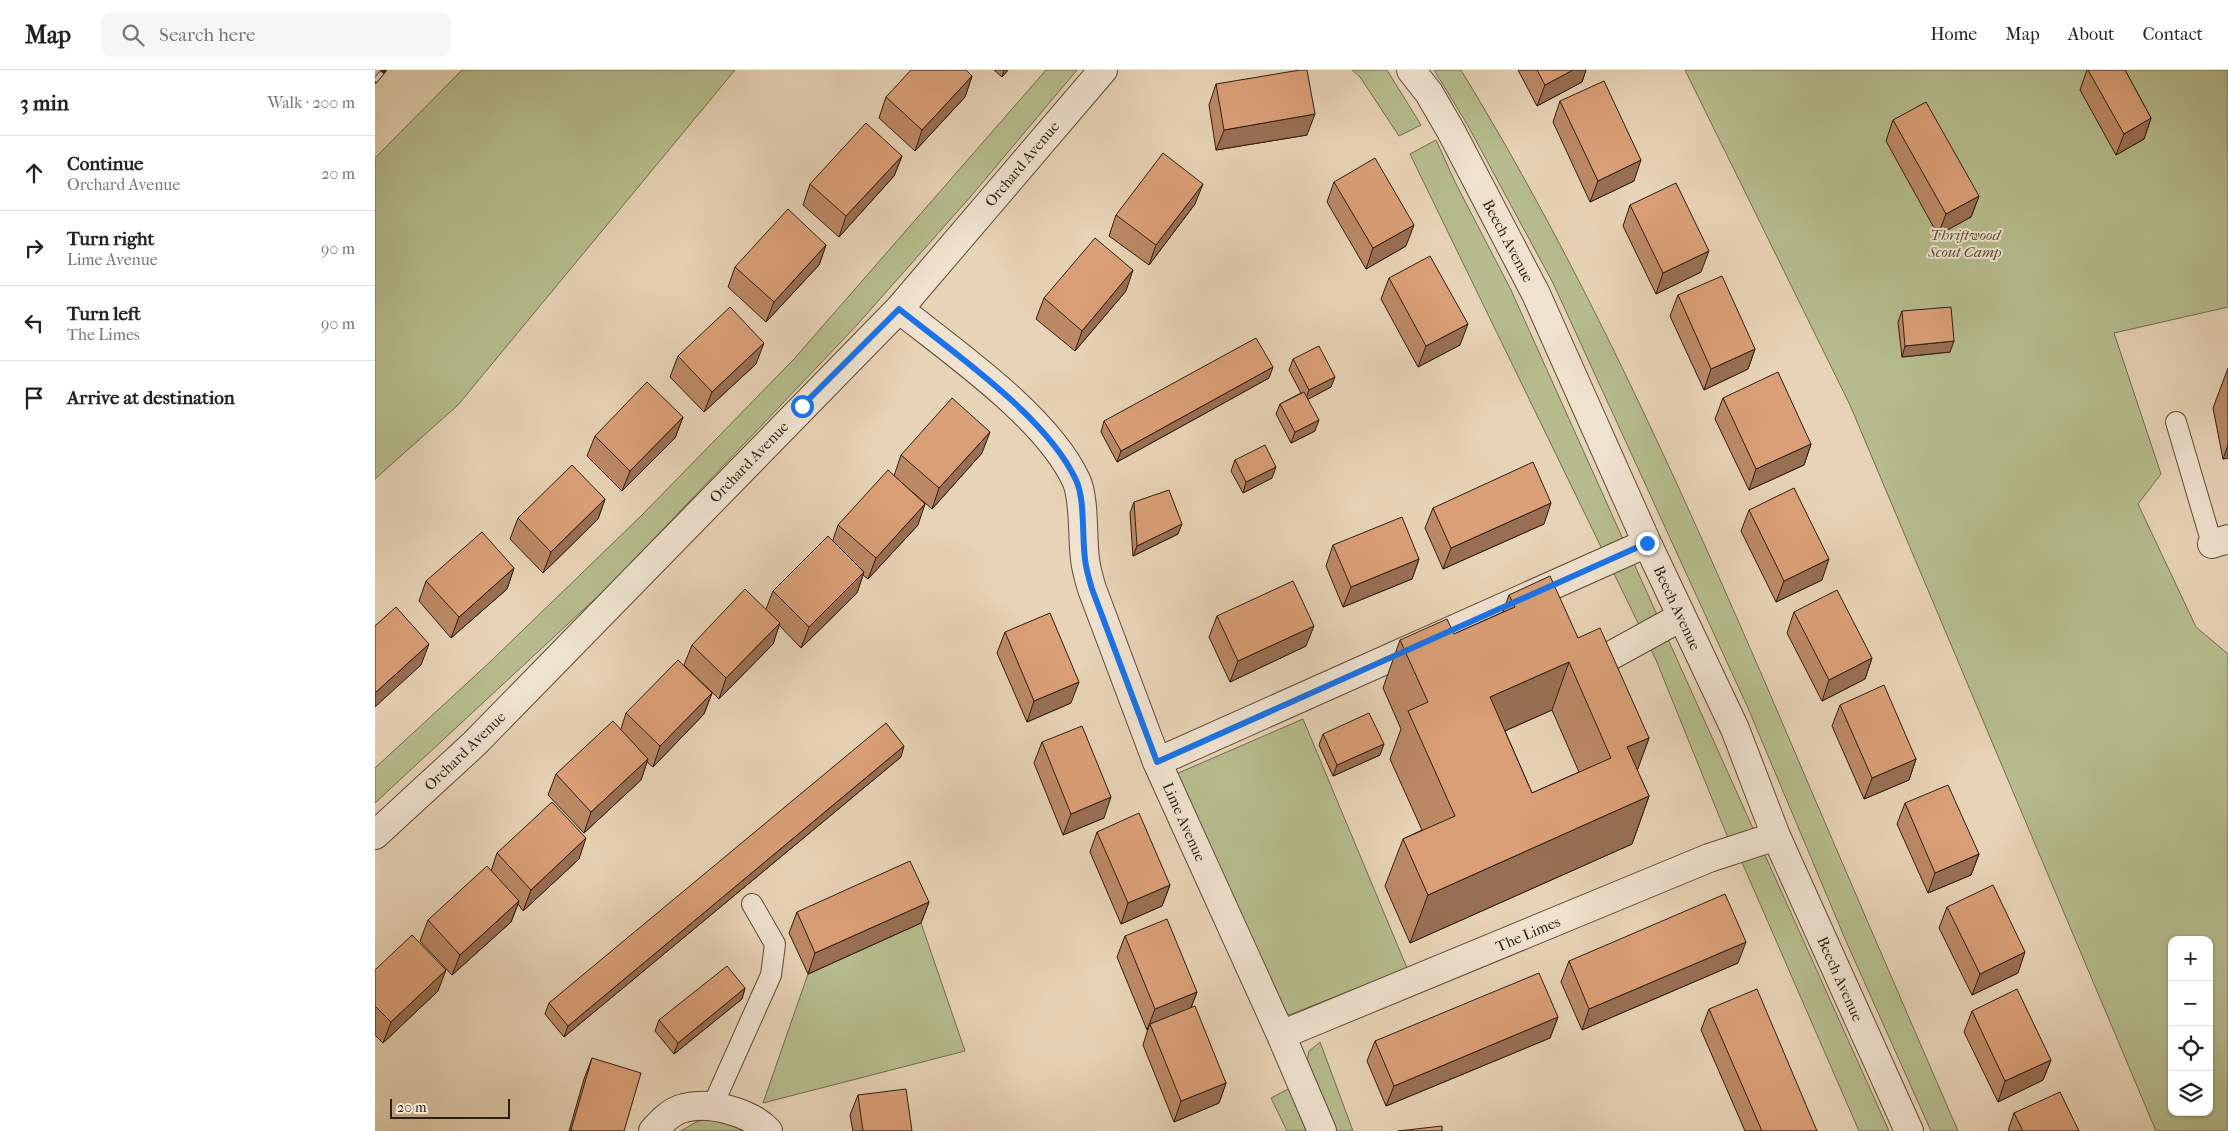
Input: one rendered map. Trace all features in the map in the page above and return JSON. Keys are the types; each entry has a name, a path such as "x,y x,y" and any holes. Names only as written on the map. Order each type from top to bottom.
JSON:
{"street":[{"name":"Orchard Avenue","path":"375,835 474,744 899,309 1103,70"},
{"name":"Beech Avenue","path":"1411,70 1429,92 1451,131 1536,294 1647,543 1735,729 1775,836 1909,1131"},
{"name":"Lime Avenue","path":"899,309 989,381 1041,429 1060,452 1077,481 1085,560 1092,589 1157,762 1281,1035 1322,1131"},
{"path":"1157,762 1647,543"},
{"path":"1592,666 1681,616"},
{"name":"The Limes","path":"1281,1035 1434,974 1709,858 1775,836"},
{"path":"653,1131 664,1119 683,1108 712,1107 741,1112 768,1131"}],"lane":[{"path":"2176,422 2220,541"},
{"path":"712,1107 771,975 775,944 752,904"}],"green space":[{"path":"462,70 735,70 458,405 375,479 375,158"},
{"path":"1046,70 1077,70 972,195 856,326 611,584 375,803 375,768 491,661 642,515 794,359"},
{"path":"1352,70 1387,70 1421,125 1399,136 1360,77"},
{"path":"1434,70 1461,70 1505,144 1587,296 1662,451 1733,608 1958,1131 1931,1131 1846,941 1748,708 1553,283 1467,124"},
{"name":"Thriftwood Scout Camp","path":"1685,70 2228,70 2228,307 2114,333 2161,474 2138,504 2196,627 2228,654 2228,1131 2156,1131 1850,405"},
{"path":"1436,140 1456,184 1511,290 1889,1131 1859,1131 1744,867 1728,838 1656,660 1410,154"},
{"path":"1303,719 1407,968 1289,1015 1278,1012 1176,774"},
{"path":"921,923 965,1051 763,1103 808,974"},
{"path":"1320,1042 1353,1131 1336,1131 1307,1063 1309,1051"},
{"path":"1290,1088 1306,1131 1287,1131 1271,1098"},
{"path":"713,1116 756,1131 681,1131 696,1122"}],"building":[{"path":"911,70 966,70 972,76 922,130 886,97"},
{"path":"1307,70 1315,114 1224,130 1216,84"},
{"path":"1537,70 1573,70 1545,85"},
{"path":"2088,70 2125,70 2151,118 2124,134"},
{"path":"1604,81 1641,160 1598,181 1560,101"},
{"path":"1926,102 1979,196 1946,214 1893,120"},
{"path":"866,123 902,156 846,216 810,184"},
{"path":"1163,153 1203,184 1156,245 1116,215"},
{"path":"1375,158 1414,225 1373,248 1334,182"},
{"path":"1676,183 1709,251 1663,273 1630,205"},
{"path":"788,209 826,245 774,302 735,267"},
{"path":"1095,238 1133,270 1082,331 1044,298"},
{"path":"1430,256 1468,324 1426,346 1389,278"},
{"path":"1722,276 1755,349 1711,369 1678,295"},
{"path":"730,307 764,343 712,392 678,356"},
{"path":"1951,307 1954,341 1905,346 1902,311"},
{"path":"1256,338 1273,367 1121,451 1104,421"},
{"path":"1319,346 1335,377 1309,390 1293,359"},
{"path":"1778,372 1811,444 1756,469 1723,398"},
{"path":"647,382 683,417 630,471 595,436"},
{"path":"1304,392 1319,420 1295,432 1280,404"},
{"path":"952,398 990,432 939,488 901,455"},
{"path":"1265,445 1276,467 1246,482 1235,460"},
{"path":"1533,462 1551,503 1451,548 1433,508"},
{"path":"572,465 605,499 551,552 518,518"},
{"path":"888,470 925,504 876,558 838,525"},
{"path":"1794,488 1829,559 1784,581 1749,510"},
{"path":"1169,490 1182,524 1137,546 1134,502"},
{"path":"1402,517 1419,559 1351,587 1333,545"},
{"path":"482,532 514,568 459,617 426,581"},
{"path":"828,536 864,572 809,627 773,591"},
{"path":"1550,576 1578,638 1600,628 1649,738 1627,747 1649,796 1428,895 1403,839 1455,816 1408,711 1428,702 1400,640 1447,619 1454,634 1515,607 1509,595","holes":["1569,662 1611,758 1532,793 1490,697"]},
{"path":"1293,581 1314,626 1238,661 1217,616"},
{"path":"745,589 780,623 726,678 692,645"},
{"path":"1837,590 1872,658 1829,680 1794,612"},
{"path":"396,607 429,644 375,693 375,626"},
{"path":"1050,613 1079,682 1034,701 1005,632"},
{"path":"678,660 712,693 660,746 626,713"},
{"path":"1884,685 1916,759 1872,778 1840,705"},
{"path":"1369,713 1384,744 1337,765 1323,734"},
{"path":"613,721 648,759 591,812 556,774"},
{"path":"886,723 904,746 568,1026 549,1003"},
{"path":"1082,726 1111,797 1071,814 1042,742"},
{"path":"1948,785 1979,854 1935,873 1905,803"},
{"path":"552,802 586,838 531,890 497,853"},
{"path":"1139,813 1170,885 1128,903 1097,832"},
{"path":"910,861 929,902 815,953 797,912"},
{"path":"487,866 519,901 460,955 428,920"},
{"path":"1993,885 2025,952 1980,974 1947,907"},
{"path":"1725,894 1746,942 1589,1009 1569,961"},
{"path":"1167,919 1197,992 1155,1009 1125,936"},
{"path":"412,935 446,970 391,1022 375,1006 375,970"},
{"path":"727,966 745,988 678,1043 659,1020"},
{"path":"1539,973 1558,1017 1394,1086 1375,1041"},
{"path":"1757,989 1817,1131 1762,1131 1709,1009"},
{"path":"2017,989 2051,1060 2005,1081 1972,1011"},
{"path":"1195,1006 1226,1083 1181,1101 1150,1024"},
{"path":"592,1058 641,1073 624,1131 571,1130"},
{"path":"906,1089 912,1131 863,1131 858,1095"},
{"path":"2060,1092 2079,1131 2023,1131 2014,1113"},
{"path":"1442,1126 1442,1131 1398,1131"}],"railway":[{"path":"375,81 384,70"}],"route":[{"path":"802,406 899,309 989,381 1041,429 1060,452 1077,481 1085,560 1092,589 1157,762 1647,543"}]}
